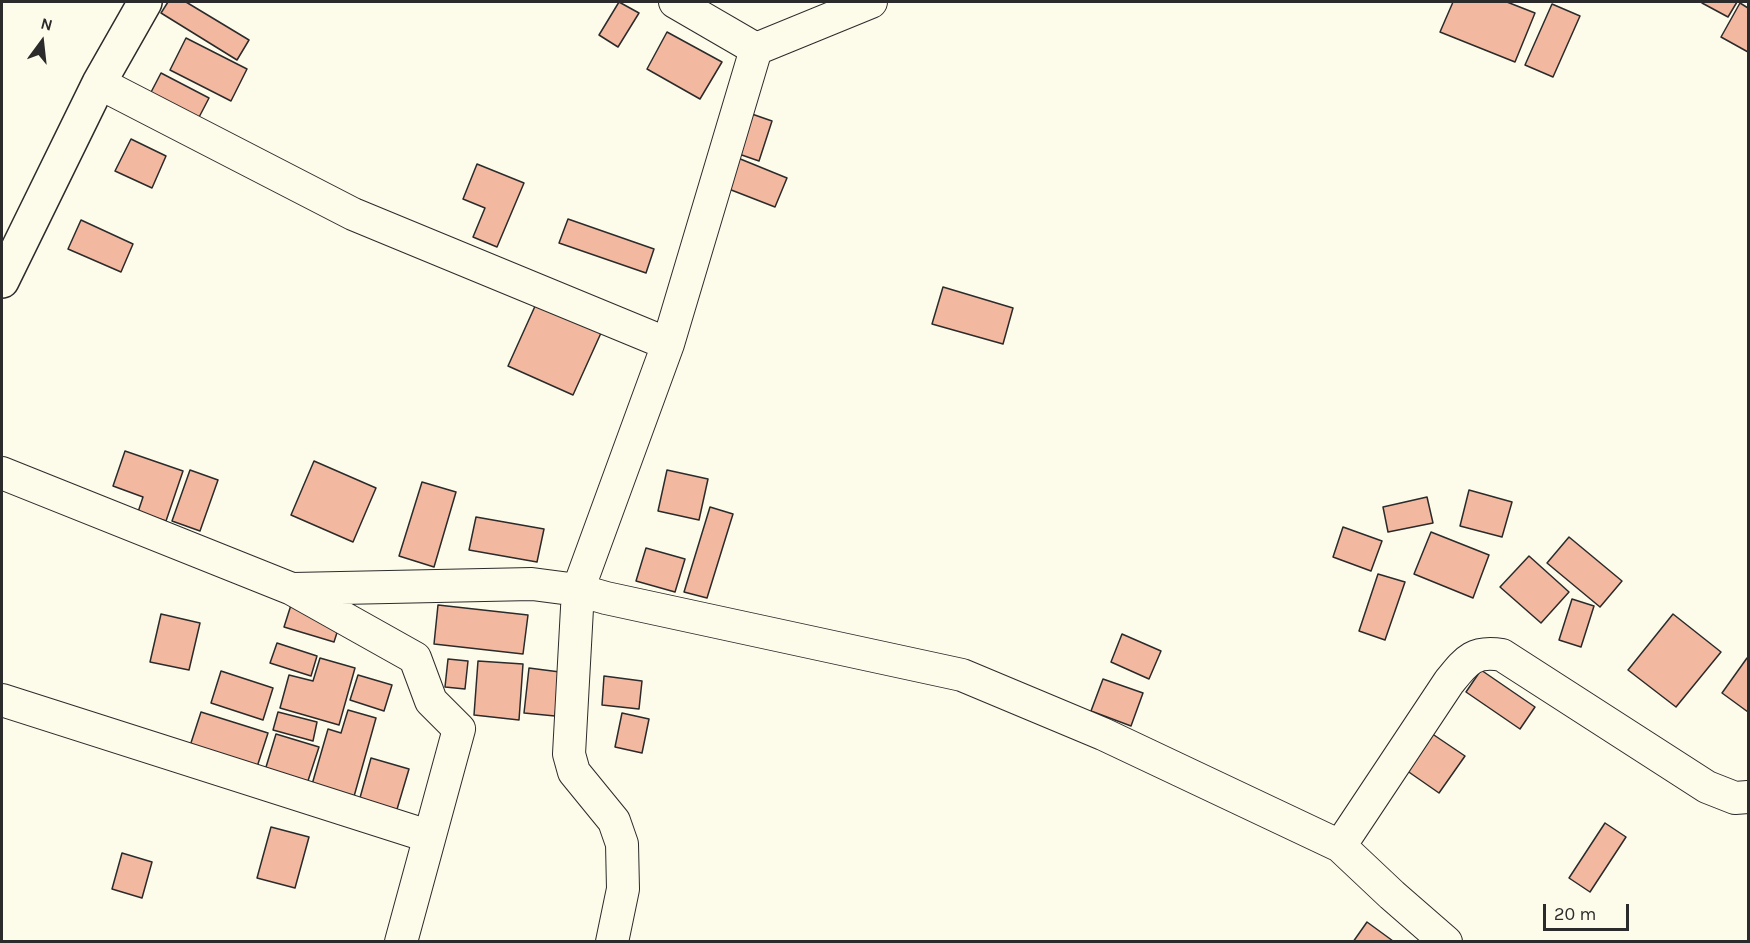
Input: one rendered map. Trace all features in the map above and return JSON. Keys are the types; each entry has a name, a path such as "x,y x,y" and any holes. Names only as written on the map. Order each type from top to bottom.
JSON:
{"main road":[{"path":"2,281 99,83 145,2"}],"street":[{"path":"675,2 756,49"},
{"path":"756,49 871,2"},
{"path":"612,942 623,889 622,844 614,821 574,772 569,754 578,590 668,344 756,49"},
{"path":"99,83 353,214 668,344"},
{"path":"2,472 292,589 415,658 431,701 459,729 400,942"},
{"path":"292,589 532,584 578,590 962,675 1103,734 1340,846 1446,942"},
{"path":"1340,846 1449,682 1463,664 1474,656 1487,652 1502,655 1707,787 1735,798 1749,797"},
{"path":"2,700 428,836"}],"building":[{"path":"168,2 186,2 249,40 237,60 161,13"},
{"path":"619,2 639,13 618,47 599,35"},
{"path":"1453,2 1507,2 1535,13 1515,62 1440,32"},
{"path":"1703,2 1737,2 1728,17"},
{"path":"1740,3 1748,8 1748,52 1721,37"},
{"path":"1552,4 1580,16 1553,77 1525,65"},
{"path":"667,32 722,62 700,99 647,69"},
{"path":"186,38 247,69 231,101 170,70"},
{"path":"161,73 209,98 196,123 148,98"},
{"path":"749,113 772,121 759,161 736,153"},
{"path":"131,139 166,156 152,188 115,171"},
{"path":"733,156 787,178 775,207 721,186"},
{"path":"477,164 524,183 497,247 473,237 485,208 463,199"},
{"path":"568,219 654,249 646,273 559,243"},
{"path":"81,220 133,244 121,272 68,249"},
{"path":"943,287 1013,308 1003,344 932,324"},
{"path":"536,304 601,333 573,395 508,366"},
{"path":"125,451 183,471 166,521 138,512 143,497 113,486"},
{"path":"314,461 376,488 353,542 291,515"},
{"path":"190,470 218,480 200,531 172,521"},
{"path":"667,470 708,479 699,520 658,511"},
{"path":"422,482 456,492 434,567 399,556"},
{"path":"1469,490 1512,502 1502,537 1460,526"},
{"path":"1427,497 1433,523 1388,532 1383,507"},
{"path":"710,507 733,514 707,598 684,592"},
{"path":"476,517 544,529 537,562 469,550"},
{"path":"1343,527 1382,541 1371,571 1333,557"},
{"path":"1431,532 1489,555 1473,598 1414,574"},
{"path":"1569,537 1622,581 1600,607 1547,563"},
{"path":"646,548 685,559 675,592 636,581"},
{"path":"1529,556 1569,592 1541,623 1500,587"},
{"path":"1378,574 1405,582 1385,640 1359,631"},
{"path":"1572,599 1594,606 1581,647 1559,640"},
{"path":"291,605 341,620 334,642 284,627"},
{"path":"438,605 528,615 523,654 434,644"},
{"path":"161,614 200,623 189,670 150,662"},
{"path":"1673,614 1721,652 1676,707 1628,670"},
{"path":"1122,634 1161,651 1149,679 1111,662"},
{"path":"277,643 317,656 311,676 270,663"},
{"path":"320,658 355,668 339,725 280,708 289,675 313,681"},
{"path":"448,659 468,661 465,689 445,687"},
{"path":"1748,659 1748,712 1722,693"},
{"path":"478,661 523,664 519,720 474,715"},
{"path":"529,668 560,672 555,716 524,713"},
{"path":"1481,670 1535,707 1520,729 1466,692"},
{"path":"221,671 273,688 263,720 211,703"},
{"path":"358,675 392,685 384,711 350,700"},
{"path":"604,676 642,681 639,709 602,705"},
{"path":"1103,679 1143,693 1131,726 1091,711"},
{"path":"348,710 376,718 353,800 311,788 328,729 341,733"},
{"path":"201,712 268,733 256,770 189,749"},
{"path":"278,712 317,722 313,741 273,730"},
{"path":"622,713 649,719 642,753 615,747"},
{"path":"1428,731 1465,756 1439,793 1403,768"},
{"path":"276,734 319,747 305,790 263,777"},
{"path":"371,758 409,769 395,816 358,805"},
{"path":"1605,823 1626,837 1590,892 1569,878"},
{"path":"271,827 309,837 295,888 257,878"},
{"path":"122,853 152,862 142,898 112,889"},
{"path":"1367,922 1393,941 1353,942"}]}
